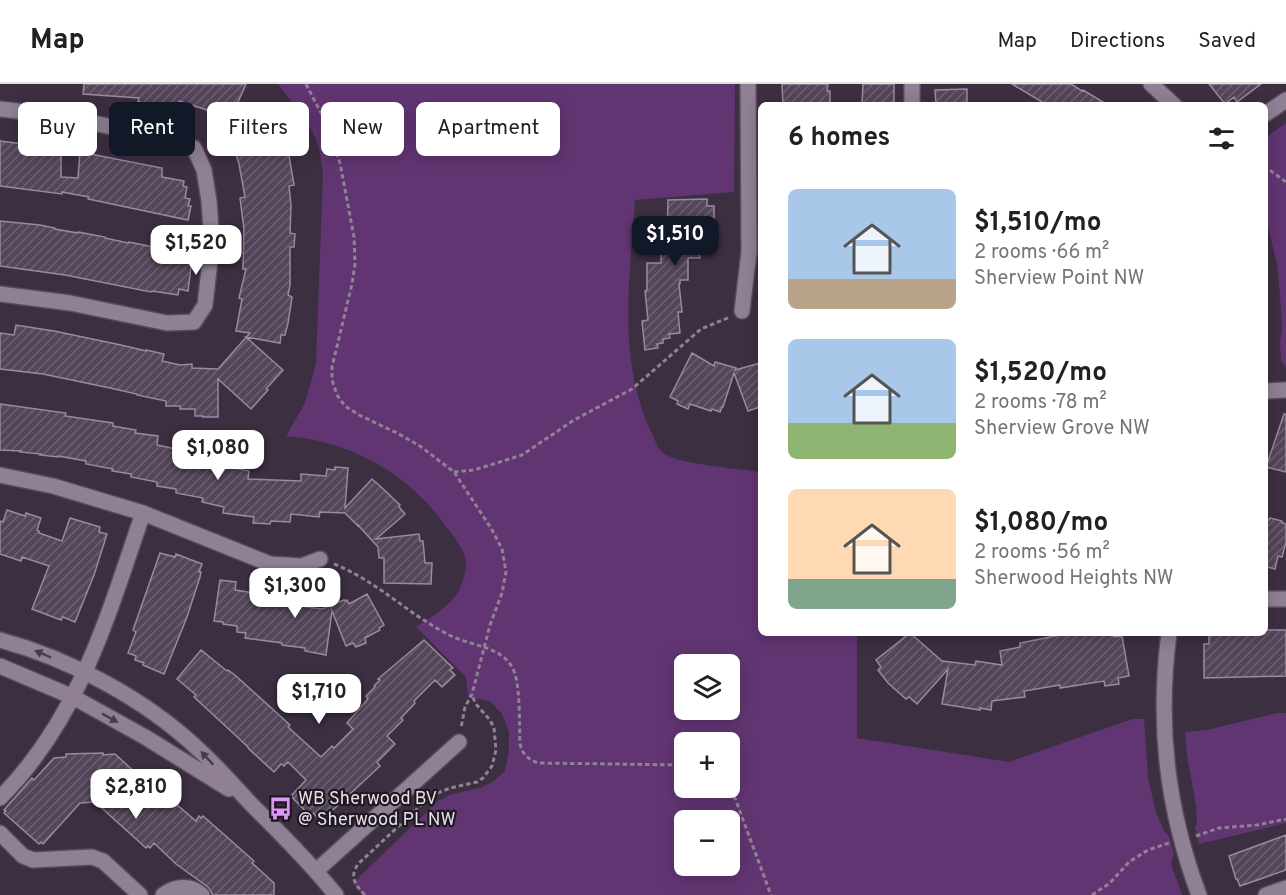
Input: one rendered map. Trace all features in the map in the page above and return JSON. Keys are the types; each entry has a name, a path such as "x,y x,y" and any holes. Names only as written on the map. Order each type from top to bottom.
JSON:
{"street":[{"path":"742,311 749,252 748,84"},
{"path":"912,84 912,102"},
{"path":"1151,84 1171,102"},
{"path":"1268,112 1286,100"},
{"path":"0,110 77,119 194,148 204,170 212,243 205,305 194,322 167,323 70,303 0,294"},
{"path":"1268,391 1286,390"},
{"path":"0,475 53,486 143,513 270,564 302,566 320,559"},
{"path":"0,798 37,756 52,734 86,672 143,513"},
{"path":"1268,600 1286,600"},
{"path":"1169,636 1164,705 1167,773 1181,840 1199,895"},
{"path":"0,640 25,647 86,672 153,711 198,749 316,871 336,895"},
{"path":"0,666 73,697 145,737 247,800"},
{"path":"316,871 459,742"},
{"path":"0,833 23,856 33,860 92,857 103,861 140,895"},
{"path":"163,895 171,889 184,887 202,895"},
{"path":"1266,895 1286,888"}],"path":[{"path":"306,84 321,113 339,163 354,237 355,264 352,284 332,367 332,380 337,395 345,406 420,446 454,472 502,549 506,572 502,593 490,625 472,694 465,707 459,742"},
{"path":"1268,169 1286,182"},
{"path":"454,472 474,470 522,454 574,420 632,389 701,328 742,311"},
{"path":"320,559 354,572 434,628 484,647 504,658 516,674 520,744 522,753 529,759 538,763 674,765"},
{"path":"365,895 354,880 353,872 358,864 431,796 450,788 477,782 492,766 496,750 494,728 475,703 472,694"},
{"path":"735,798 771,895"},
{"path":"1191,837 1219,828 1257,825 1286,819"},
{"path":"1092,895 1110,883 1129,862 1148,850 1167,843"}],"shaded area":[{"path":"278,84 735,84 734,192 635,200 629,287 629,345 640,402 657,445 663,453 694,463 758,472 758,636 857,636 857,738 1009,762 1132,719 1144,719 1148,778 1156,812 1164,831 1169,836 1174,854 1171,864 1182,895 362,895 353,883 438,801 452,794 480,788 494,781 505,771 509,750 509,732 502,714 490,701 468,697 466,677 416,627 449,603 462,584 465,570 466,561 460,546 439,517 418,494 381,466 337,446 286,436 305,403 316,364 323,173 319,149 311,128 309,102 292,102"},
{"path":"1286,123 1286,367 1281,361 1282,328 1277,264 1268,227 1268,136"},
{"path":"1277,713 1286,713 1286,823 1199,844 1195,828 1197,824 1196,806 1185,732 1207,730"}],"building":[{"path":"84,84 246,84 238,102 207,102 207,110 195,106 195,102 138,102 139,98 83,94"},
{"path":"782,84 828,84 830,102 783,102"},
{"path":"863,84 894,84 894,102 862,102"},
{"path":"1012,84 1071,84 1103,102 1042,102"},
{"path":"1209,84 1261,84 1237,102 1234,97 1223,102"},
{"path":"967,89 967,102 936,102 935,90"},
{"path":"0,141 18,143 18,156 61,156 61,177 78,178 80,156 97,155 162,168 162,177 184,181 183,186 187,187 185,198 190,199 188,206 191,206 188,220 62,192 62,194 0,186"},
{"path":"237,156 289,156 294,185 289,186 290,233 295,234 294,247 290,247 288,295 292,297 285,335 281,335 280,343 246,337 250,333 236,331 242,299 239,298 246,269 243,269 244,229 240,198 245,197"},
{"path":"707,199 707,206 714,206 714,224 712,232 708,232 708,254 699,254 700,258 688,258 688,280 680,280 682,312 678,312 680,333 669,334 670,338 663,339 663,343 657,344 658,348 645,350 642,321 648,320 645,291 647,290 647,263 661,263 661,237 667,237 668,200"},
{"path":"0,221 40,225 183,253 182,256 192,258 188,291 179,289 178,295 151,292 65,275 0,266"},
{"path":"16,325 164,354 162,361 180,365 192,364 192,368 218,369 246,337 283,370 251,409 218,379 218,417 195,416 195,409 166,406 166,401 110,388 43,374 0,369 0,333 14,335"},
{"path":"692,353 714,366 715,362 736,368 735,370 758,364 758,408 748,411 734,373 720,412 690,404 688,409 677,404 678,401 670,397"},
{"path":"0,404 66,413 65,416 113,423 113,426 136,430 135,433 158,436 157,445 203,456 201,462 249,471 248,479 301,481 301,474 326,476 327,469 348,468 345,508 372,479 380,486 400,505 399,507 405,514 376,539 419,534 420,541 423,541 425,563 432,563 431,584 384,583 384,558 379,558 378,547 345,513 320,512 319,517 291,514 290,522 253,523 254,517 223,513 224,507 202,502 203,498 176,493 176,489 157,486 157,482 86,464 86,461 0,450"},
{"path":"1284,414 1286,414 1286,472 1268,468 1268,461"},
{"path":"7,510 41,518 37,530 39,533 62,541 70,518 100,527 99,532 107,534 75,622 63,617 61,620 32,609 49,566 22,557 21,561 0,554 0,521 3,522"},
{"path":"1270,518 1286,524 1286,542 1282,557 1278,556 1275,569 1268,567"},
{"path":"160,553 175,557 176,554 202,564 187,617 164,674 143,665 144,663 135,660 136,656 128,653 136,632 133,630"},
{"path":"220,580 236,582 235,590 305,602 308,603 307,607 322,609 344,600 347,600 349,604 367,594 384,625 379,628 380,630 365,638 366,643 356,647 353,643 346,646 332,611 326,655 305,651 305,648 282,645 282,643 245,638 246,633 237,632 237,626 214,621"},
{"path":"1268,630 1286,630 1286,676 1204,678 1204,644 1209,644 1209,636 1268,636"},
{"path":"906,636 913,636 942,661 975,665 976,661 1002,665 1000,651 1020,647 1020,643 1055,636 1122,636 1129,676 1118,678 1119,684 1105,686 1104,681 1024,691 1025,697 992,701 991,710 980,708 980,710 942,704 948,669 917,704 909,697 906,699 888,683 878,670 881,667 876,660"},
{"path":"424,640 453,668 450,670 455,675 442,687 435,680 414,701 415,703 401,718 403,720 387,736 395,744 377,762 380,766 321,821 313,813 310,816 291,796 306,780 288,762 284,766 281,764 274,772 177,679 201,650 236,676 321,757 353,729 347,723 368,699 366,696 380,680 378,679"},
{"path":"103,753 103,755 115,754 196,821 199,816 201,818 203,816 254,861 252,863 274,883 274,895 213,895 208,887 176,864 154,843 150,848 148,846 146,848 95,802 80,803 43,844 41,842 39,844 4,813 6,811 4,810 32,778 34,780 54,758 66,757 66,754"},
{"path":"1286,835 1286,870 1240,886 1229,856"}],"place":[{"name":"WB Sherwood BV @ Sherwood PL NW","path":"280,809"}]}
